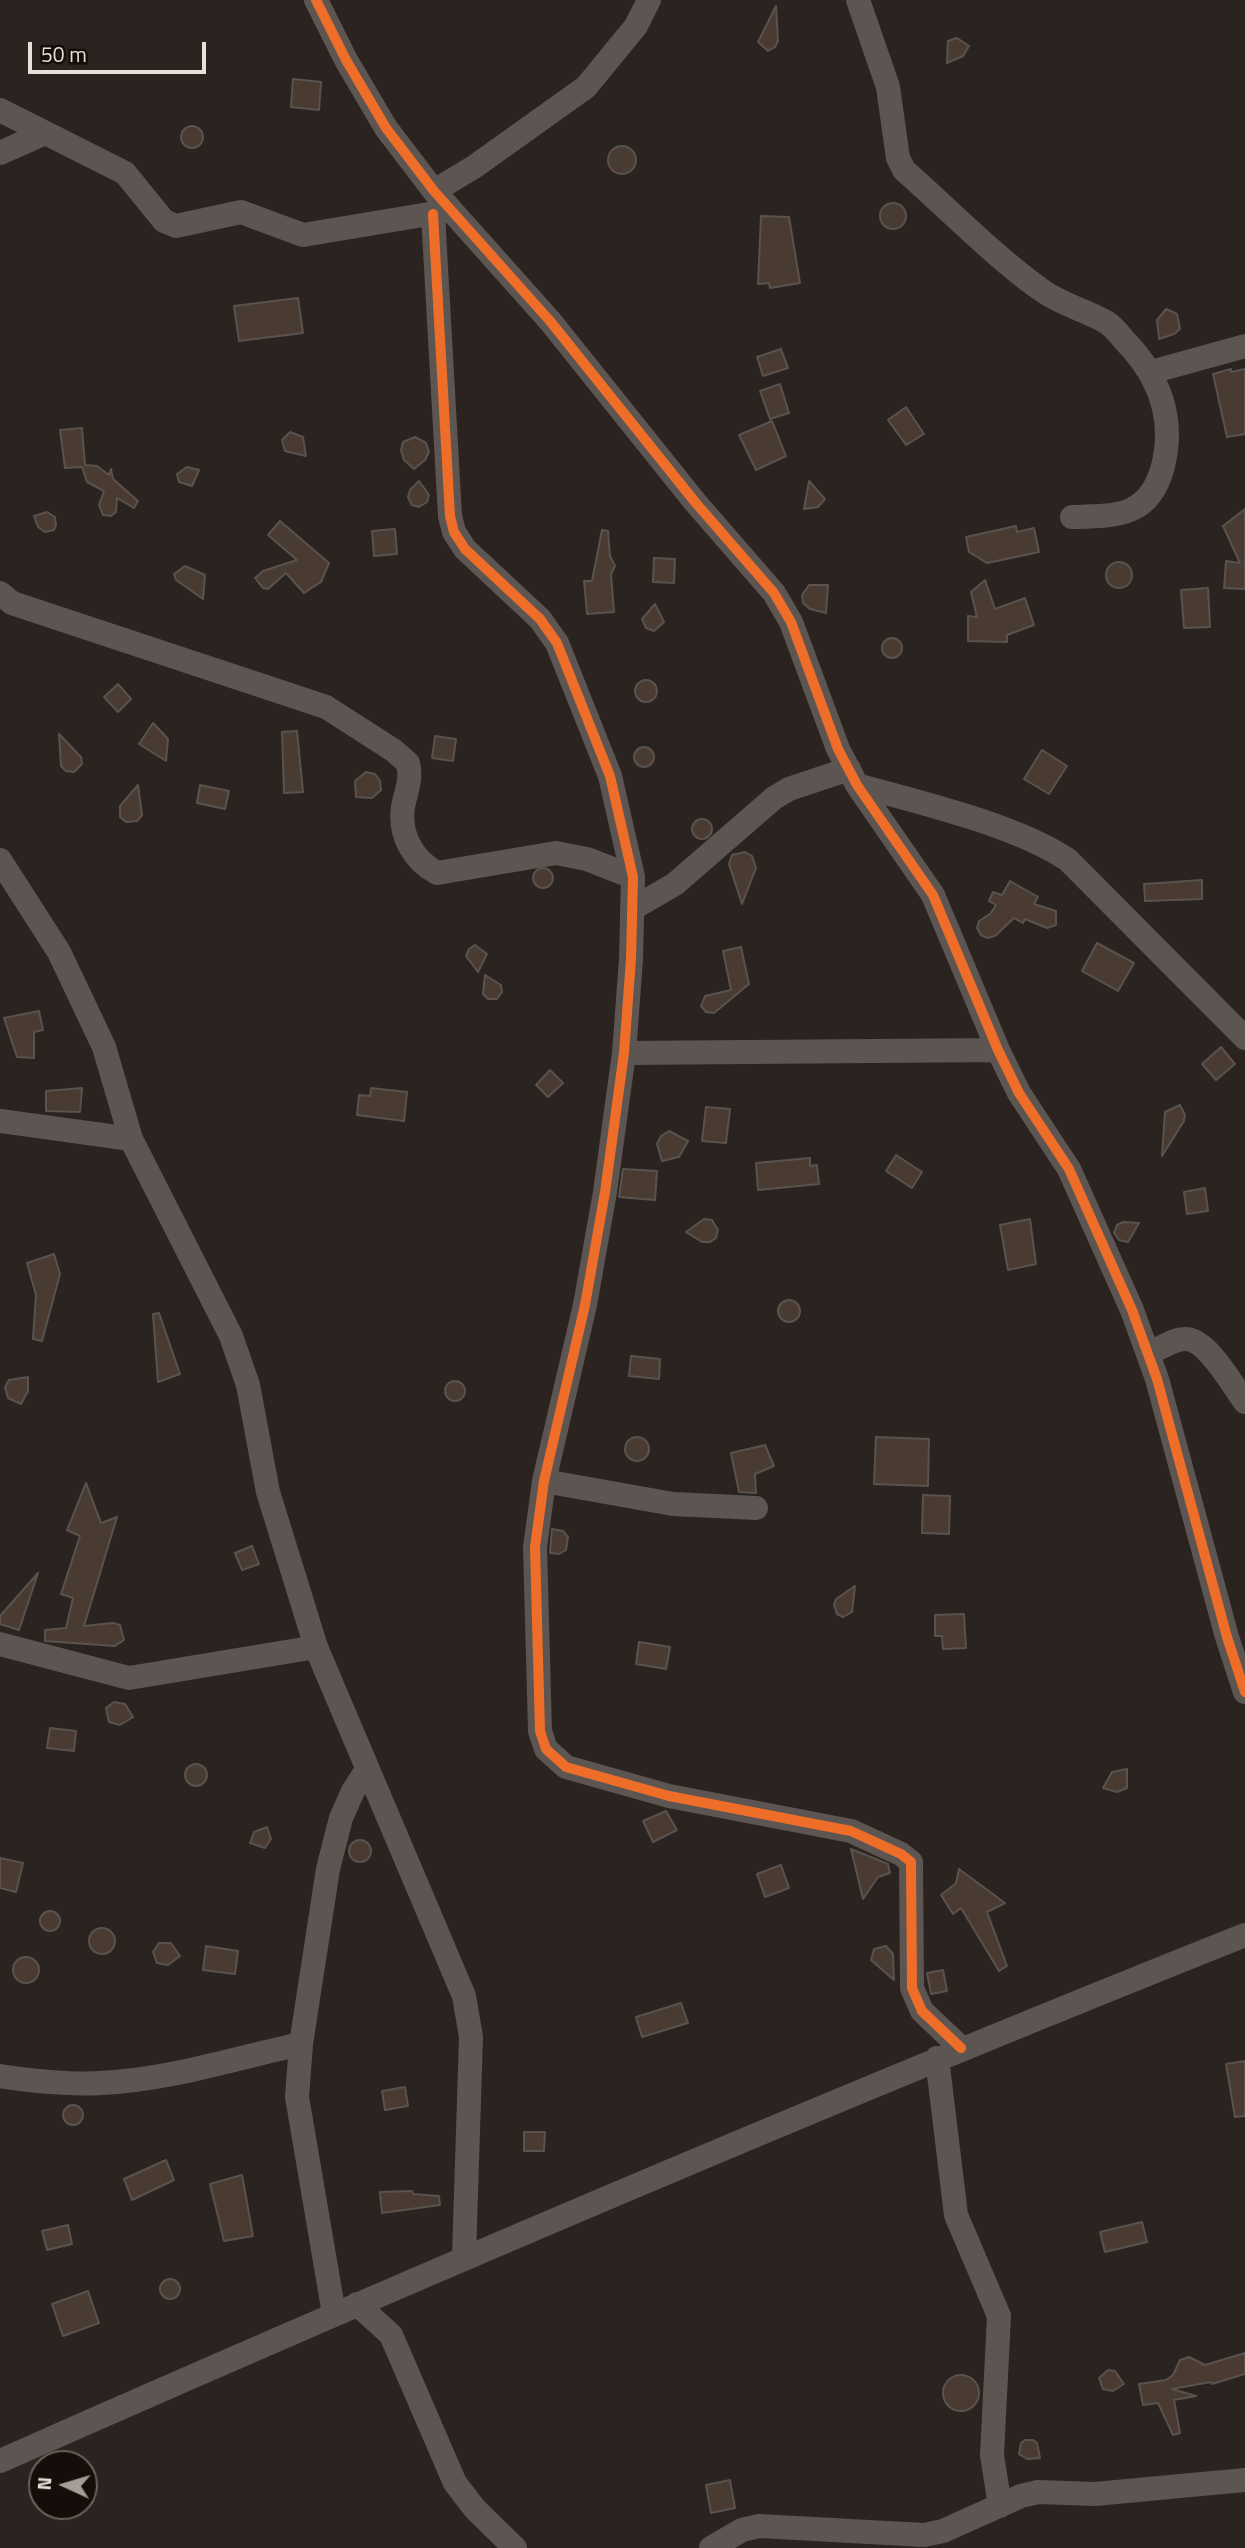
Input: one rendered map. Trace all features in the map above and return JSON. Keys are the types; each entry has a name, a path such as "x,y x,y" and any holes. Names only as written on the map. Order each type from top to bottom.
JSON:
{"street":[{"path":"316,0 346,60 386,128 439,205 550,321 695,502 774,593 791,622 820,706 853,777 933,895 998,1050 1020,1093 1069,1169 1132,1310 1148,1354 1245,1692"},
{"path":"0,110 125,173 164,221 176,226 241,212 303,235 439,205 474,167 586,87 635,26 649,0"},
{"path":"858,0 888,86 898,158 904,170 1039,289 1110,324 1151,372 1168,420 1162,470 1148,499 1119,516 1072,517"},
{"path":"0,153 44,133"},
{"path":"439,205 450,516 454,532 465,549 540,619 557,643 610,776 633,877 624,1054 605,1192 585,1304 544,1481 535,1547 540,1731 546,1749 566,1767 669,1796 851,1831 901,1854 911,1862 912,1988 915,2001 961,2048"},
{"path":"1151,372 1245,346"},
{"path":"0,593 12,603 326,707 342,717 408,763 411,776 403,809 404,829 409,847 423,866 437,873 556,853 587,859 633,877"},
{"path":"632,909 675,884 774,798 789,789 853,777 1052,850 1068,860 1245,1038"},
{"path":"0,860 59,952 104,1048 131,1139 231,1336 248,1385 275,1517 316,1647 366,1771 464,1996 471,2037 464,2257"},
{"path":"624,1054 998,1050"},
{"path":"0,1121 131,1139"},
{"path":"1148,1354 1181,1339 1192,1339 1204,1346 1245,1402"},
{"path":"544,1481 673,1504 756,1508"},
{"path":"0,1644 129,1678 316,1647"},
{"path":"334,2314 297,2097 301,2044 328,1869 341,1818 366,1771"},
{"path":"0,2461 464,2257 961,2048 1245,1935"},
{"path":"0,2076 44,2082 103,2083 171,2073 301,2044"},
{"path":"937,2058 957,2215 999,2316 992,2455 1000,2506"},
{"path":"357,2304 391,2335 455,2483 475,2509 515,2548"},
{"path":"711,2548 742,2530 759,2526 924,2535 943,2531 1038,2492 1094,2494 1245,2480"}],"building":[{"path":"776,6 778,41 775,47 768,51 758,42"},
{"path":"957,38 969,46 963,56 947,63 948,41"},
{"path":"293,79 321,82 319,110 291,107"},
{"path":"192,126 200,129 203,137 200,145 192,148 184,145 181,137 184,129"},
{"path":"622,146 632,150 636,160 632,170 622,174 612,170 608,160 612,150"},
{"path":"893,203 902,207 906,216 902,225 893,229 884,225 880,216 884,207"},
{"path":"761,216 789,217 800,283 770,288 769,283 758,284"},
{"path":"298,298 303,333 239,341 234,306"},
{"path":"1166,309 1177,314 1180,329 1159,339 1157,320"},
{"path":"781,349 788,368 763,376 757,357"},
{"path":"1231,369 1231,372 1245,369 1245,434 1227,437 1213,374"},
{"path":"780,384 789,413 770,419 760,391"},
{"path":"906,407 924,434 906,445 888,420"},
{"path":"772,421 786,456 756,470 739,435"},
{"path":"82,428 85,465 97,466 109,475 111,469 113,479 138,501 134,508 117,498 116,512 111,516 103,515 99,505 104,491 87,482 82,467 65,468 60,430"},
{"path":"290,432 303,437 306,456 285,451 282,440"},
{"path":"415,437 426,443 429,452 425,460 414,469 404,460 401,450 403,442"},
{"path":"187,467 199,470 192,486 179,482 177,474"},
{"path":"419,481 429,495 427,502 419,507 412,505 408,497 410,490"},
{"path":"809,481 825,499 818,507 804,509"},
{"path":"1245,509 1245,589 1224,588 1226,561 1240,563 1223,526"},
{"path":"47,512 55,517 56,525 54,530 45,532 38,527 34,516"},
{"path":"280,521 329,563 321,582 304,593 286,573 268,589 263,588 255,578 263,571 297,560 268,535"},
{"path":"1016,526 1017,532 1034,528 1039,552 987,563 969,552 966,537"},
{"path":"395,529 397,554 374,556 372,531"},
{"path":"602,530 608,531 610,556 615,566 611,574 614,612 587,614 584,581 592,581"},
{"path":"654,558 675,559 674,583 653,582"},
{"path":"1119,562 1128,566 1132,575 1128,584 1119,588 1110,584 1106,575 1110,566"},
{"path":"185,566 205,575 203,599 176,580 174,574"},
{"path":"985,580 995,609 1025,598 1034,625 1007,635 1007,642 968,641 968,616 977,617 971,592"},
{"path":"809,585 828,585 826,613 810,609 803,603 802,595"},
{"path":"1208,588 1210,627 1184,628 1181,590"},
{"path":"655,604 664,622 654,631 646,628 642,619"},
{"path":"892,638 899,641 902,648 899,655 892,658 885,655 882,648 885,641"},
{"path":"646,680 656,687 657,691 650,701 646,702 636,695 635,691 642,681"},
{"path":"118,684 131,699 118,712 104,697"},
{"path":"153,723 168,739 166,761 139,744"},
{"path":"297,731 303,792 284,793 282,732"},
{"path":"59,734 81,757 82,764 74,772 66,771 61,766"},
{"path":"435,736 456,739 453,761 432,758"},
{"path":"640,747 648,747 654,757 648,767 640,767 634,761 634,753"},
{"path":"1042,750 1067,766 1049,794 1024,779"},
{"path":"366,772 375,774 380,781 381,790 372,798 356,797 355,781"},
{"path":"138,785 142,815 137,821 126,822 120,817 120,806"},
{"path":"200,785 229,791 225,809 197,803"},
{"path":"698,819 706,819 712,829 706,839 698,839 692,833 692,825"},
{"path":"745,852 752,856 756,868 742,904 729,864 732,855"},
{"path":"543,868 550,871 553,878 550,885 543,888 536,885 533,878 536,871"},
{"path":"1202,880 1202,899 1145,901 1144,884"},
{"path":"1010,881 1038,897 1034,904 1056,911 1056,925 1047,928 1025,919 1023,923 1014,918 995,936 987,938 981,935 977,928 979,921 990,914 996,905 989,901 993,892 1002,895"},
{"path":"1097,943 1134,963 1118,991 1082,971"},
{"path":"475,945 487,954 478,972 466,956 469,949"},
{"path":"741,947 749,984 714,1013 706,1012 701,1006 705,996 731,990 723,951"},
{"path":"485,975 501,985 502,992 497,999 488,999 483,994"},
{"path":"39,1011 43,1030 34,1032 34,1058 17,1057 4,1018"},
{"path":"1221,1047 1235,1064 1216,1080 1202,1064"},
{"path":"550,1070 563,1083 548,1097 536,1085"},
{"path":"82,1088 80,1112 46,1111 46,1091"},
{"path":"371,1088 407,1092 404,1121 357,1115 359,1095 370,1096"},
{"path":"1180,1105 1185,1115 1184,1121 1162,1156 1165,1112"},
{"path":"706,1107 730,1109 726,1143 702,1141"},
{"path":"669,1131 688,1141 679,1157 662,1161 657,1144 661,1136"},
{"path":"896,1155 922,1172 912,1188 886,1171"},
{"path":"810,1158 810,1166 817,1165 819,1184 758,1190 756,1163"},
{"path":"623,1169 657,1171 655,1200 619,1197"},
{"path":"1205,1188 1208,1211 1187,1214 1184,1192"},
{"path":"704,1219 712,1220 718,1230 716,1238 710,1242 702,1242 686,1232"},
{"path":"1030,1219 1036,1264 1008,1270 1000,1225"},
{"path":"1123,1222 1139,1223 1128,1242 1119,1240 1114,1233 1117,1225"},
{"path":"54,1254 60,1274 42,1341 33,1339 36,1295 27,1263"},
{"path":"789,1300 799,1307 800,1311 793,1321 789,1322 779,1315 778,1311 785,1301"},
{"path":"159,1313 180,1374 158,1382 153,1314"},
{"path":"631,1356 660,1359 659,1379 629,1376"},
{"path":"28,1377 28,1391 21,1404 8,1398 5,1387 9,1380"},
{"path":"451,1381 459,1381 465,1391 459,1401 451,1401 445,1395 445,1387"},
{"path":"632,1437 642,1437 649,1444 649,1454 642,1461 632,1461 625,1454 625,1444"},
{"path":"876,1437 929,1439 928,1486 874,1484"},
{"path":"765,1445 774,1466 755,1474 756,1493 739,1492 731,1453"},
{"path":"86,1483 101,1523 117,1517 84,1626 113,1623 120,1625 124,1640 115,1646 45,1641 45,1630 66,1628 73,1598 61,1594 80,1536 67,1530"},
{"path":"923,1495 950,1496 949,1534 922,1533"},
{"path":"552,1529 563,1531 568,1537 566,1550 559,1554 550,1553"},
{"path":"252,1546 259,1564 242,1570 235,1553"},
{"path":"38,1573 19,1630 0,1624 0,1616"},
{"path":"855,1586 852,1612 843,1617 837,1614 834,1605 836,1599"},
{"path":"964,1614 966,1648 943,1649 942,1636 935,1636 935,1615"},
{"path":"639,1642 670,1647 666,1669 636,1664"},
{"path":"114,1702 125,1704 133,1717 120,1725 109,1722 106,1708"},
{"path":"50,1728 76,1731 74,1751 47,1748"},
{"path":"196,1764 204,1767 207,1775 204,1783 196,1786 188,1783 185,1775 188,1767"},
{"path":"1127,1769 1127,1788 1117,1792 1103,1788 1112,1772"},
{"path":"666,1811 677,1830 653,1842 643,1821"},
{"path":"267,1827 271,1839 265,1848 250,1843 254,1832"},
{"path":"356,1840 364,1840 371,1847 371,1855 364,1862 356,1862 349,1855 349,1847"},
{"path":"851,1849 888,1864 890,1873 878,1877 863,1899"},
{"path":"0,1858 23,1863 16,1892 0,1888"},
{"path":"781,1865 789,1888 765,1897 757,1874"},
{"path":"959,1869 1005,1903 987,1912 1007,1966 999,1971 961,1908 953,1914 941,1895 956,1883"},
{"path":"50,1911 57,1914 60,1921 57,1928 50,1931 43,1928 40,1921 43,1914"},
{"path":"102,1928 111,1932 115,1941 111,1950 102,1954 93,1950 89,1941 93,1932"},
{"path":"159,1943 171,1943 180,1956 168,1965 157,1963 153,1952"},
{"path":"206,1946 238,1951 235,1974 203,1970"},
{"path":"886,1946 893,1954 894,1980 871,1960 874,1949"},
{"path":"26,1957 35,1961 39,1970 35,1979 26,1983 17,1979 13,1970 17,1961"},
{"path":"943,1970 947,1991 931,1994 927,1973"},
{"path":"681,2003 688,2023 642,2037 636,2017"},
{"path":"1245,2061 1245,2116 1235,2117 1226,2064"},
{"path":"405,2087 408,2106 385,2110 382,2091"},
{"path":"73,2105 80,2108 83,2115 80,2122 73,2125 66,2122 63,2115 66,2108"},
{"path":"524,2132 545,2132 544,2151 524,2151"},
{"path":"166,2160 174,2180 132,2200 124,2179"},
{"path":"242,2175 253,2236 224,2241 210,2184"},
{"path":"412,2191 413,2194 439,2196 440,2205 382,2213 380,2192"},
{"path":"1142,2222 1147,2242 1105,2252 1100,2232"},
{"path":"68,2225 72,2244 47,2250 42,2231"},
{"path":"170,2279 177,2282 180,2289 177,2296 170,2299 163,2296 160,2289 163,2282"},
{"path":"88,2291 99,2323 63,2336 52,2304"},
{"path":"1245,2353 1245,2374 1212,2384 1211,2382 1172,2389 1196,2396 1174,2400 1180,2433 1173,2435 1158,2403 1143,2405 1139,2384 1166,2380 1173,2375 1180,2360 1189,2357 1205,2365"},
{"path":"1108,2370 1115,2371 1124,2384 1113,2391 1103,2389 1099,2378"},
{"path":"961,2375 974,2380 979,2393 974,2406 961,2411 948,2406 943,2393 948,2380"},
{"path":"1025,2440 1037,2443 1040,2458 1027,2459 1019,2454 1021,2443"},
{"path":"730,2480 735,2508 711,2513 706,2485"}],"cycle path":[{"path":"316,0 346,60 386,128 434,191 550,321 695,502 774,593 791,622 838,749 857,785 933,895 998,1050 1019,1093 1069,1169 1132,1310 1157,1379 1227,1637 1245,1692"},
{"path":"433,214 450,516 454,532 465,549 540,619 557,643 610,776 633,877 631,959 624,1053 605,1192 585,1305 544,1481 535,1547 540,1731 546,1749 566,1767 669,1796 851,1831 901,1854 911,1862 912,1988 922,2011 961,2048"}]}
